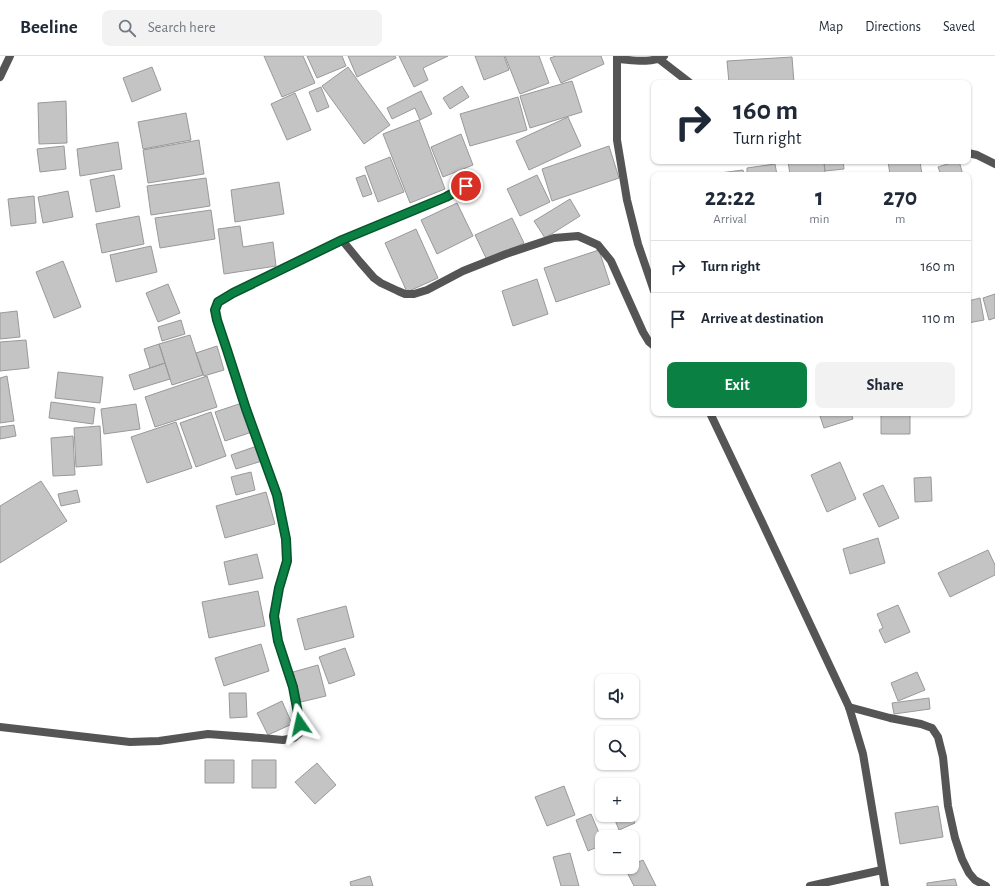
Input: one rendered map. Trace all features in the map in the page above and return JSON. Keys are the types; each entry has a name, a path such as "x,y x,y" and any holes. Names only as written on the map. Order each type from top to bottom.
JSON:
{"street":[{"path":"0,77 10,56"},
{"path":"651,282 632,222 617,140 617,58 649,61 662,57 687,80"},
{"path":"971,153 995,164"},
{"path":"0,727 130,742 159,741 208,734 283,740 294,738 300,733 300,724 293,687 278,641 274,616 279,588 287,561 286,539 277,495 238,384 215,310 218,302 233,293 342,240 446,197 476,181"},
{"path":"342,240 374,278 405,294 414,294 427,290 463,271 506,254 554,238 578,236 598,245 611,261 643,332 651,344"},
{"path":"711,416 849,707 862,754 885,886"},
{"path":"849,707 932,728 938,737 948,806 955,838 962,859 969,873 975,880 986,886"},
{"path":"810,886 882,870"}],"building":[{"path":"264,56 303,56 315,83 282,97"},
{"path":"307,56 342,56 346,66 317,78"},
{"path":"348,56 395,56 396,58 357,77"},
{"path":"399,56 448,56 423,68 428,80 414,87"},
{"path":"475,56 504,56 509,70 484,80"},
{"path":"505,56 539,56 549,83 520,94"},
{"path":"556,56 601,56 604,64 561,83 550,58"},
{"path":"792,57 794,80 729,80 727,61"},
{"path":"152,67 161,90 132,102 123,78"},
{"path":"348,67 390,125 364,144 322,86"},
{"path":"572,81 582,112 530,128 520,96"},
{"path":"462,86 469,97 450,109 443,98"},
{"path":"321,87 329,107 317,112 309,92"},
{"path":"421,91 432,114 420,120 415,108 392,119 387,108"},
{"path":"295,93 311,130 287,140 271,104"},
{"path":"518,97 527,130 470,146 460,114"},
{"path":"66,101 67,143 39,144 38,103"},
{"path":"186,113 191,140 143,149 138,122"},
{"path":"568,117 581,146 529,170 516,141"},
{"path":"419,120 445,189 410,203 383,134"},
{"path":"461,134 473,165 443,177 431,147"},
{"path":"199,140 204,174 148,183 143,150"},
{"path":"118,142 122,169 80,176 77,149"},
{"path":"64,146 66,169 40,172 37,149"},
{"path":"609,146 619,178 552,201 542,169"},
{"path":"390,157 404,192 378,202 365,167"},
{"path":"775,164 776,172 747,172 747,168"},
{"path":"788,164 824,164 825,172 790,172"},
{"path":"824,164 843,164 844,169 825,171"},
{"path":"888,164 920,164 922,172 890,172"},
{"path":"948,164 960,164 962,172 940,172 938,167"},
{"path":"743,170 743,172 728,172"},
{"path":"114,175 120,207 96,212 90,180"},
{"path":"365,175 372,194 363,197 356,178"},
{"path":"537,175 550,202 520,216 507,189"},
{"path":"206,178 210,206 151,215 147,186"},
{"path":"279,182 284,214 235,222 231,190"},
{"path":"68,191 73,217 43,223 38,197"},
{"path":"34,196 36,223 11,226 8,199"},
{"path":"570,199 580,216 545,238 534,221"},
{"path":"457,203 473,236 437,254 421,220"},
{"path":"211,210 215,239 160,248 155,218"},
{"path":"139,216 144,244 102,253 96,224"},
{"path":"512,218 524,243 487,260 475,235"},
{"path":"240,226 243,247 273,242 276,266 224,274 218,229"},
{"path":"416,229 438,278 407,292 385,243"},
{"path":"151,246 157,272 116,282 110,255"},
{"path":"599,250 610,284 556,302 544,268"},
{"path":"63,261 81,307 54,318 36,272"},
{"path":"537,279 548,314 513,326 502,291"},
{"path":"168,284 180,313 158,322 146,293"},
{"path":"995,294 995,318 989,320 983,298"},
{"path":"980,298 984,320 971,322 971,300"},
{"path":"17,311 20,337 0,339 0,313"},
{"path":"181,320 185,334 162,341 158,327"},
{"path":"190,335 203,375 172,385 159,344"},
{"path":"26,340 29,368 0,371 0,342"},
{"path":"159,344 165,363 150,368 144,349"},
{"path":"217,346 224,370 204,376 196,353"},
{"path":"165,363 170,379 134,390 129,375"},
{"path":"58,372 103,377 100,403 55,398"},
{"path":"7,376 14,421 0,423 0,378"},
{"path":"207,376 217,407 155,427 145,397"},
{"path":"51,402 95,408 93,424 49,418"},
{"path":"242,403 252,432 225,441 215,412"},
{"path":"136,404 140,429 104,434 101,409"},
{"path":"211,412 226,456 196,467 180,423"},
{"path":"820,416 852,416 853,419 824,428"},
{"path":"881,416 910,416 910,434 881,434"},
{"path":"176,422 192,468 147,483 131,437"},
{"path":"14,425 16,436 0,439 0,427"},
{"path":"100,426 102,465 76,467 74,428"},
{"path":"73,436 75,475 53,476 51,438"},
{"path":"257,446 262,461 236,469 231,455"},
{"path":"840,462 856,499 827,512 811,475"},
{"path":"251,472 255,490 236,495 231,477"},
{"path":"931,477 932,501 915,502 914,478"},
{"path":"41,481 67,521 0,563 0,506"},
{"path":"883,485 899,518 879,527 863,494"},
{"path":"77,490 80,502 61,506 58,494"},
{"path":"266,492 275,524 225,538 216,506"},
{"path":"878,538 885,563 850,574 843,549"},
{"path":"988,550 995,565 995,575 950,597 938,573"},
{"path":"257,554 263,578 229,585 224,562"},
{"path":"258,591 265,626 209,638 202,602"},
{"path":"898,605 910,632 885,643 879,630 883,628 877,614"},
{"path":"346,606 354,637 305,650 297,619"},
{"path":"261,644 269,671 224,686 215,658"},
{"path":"345,648 355,675 329,684 319,657"},
{"path":"318,665 326,696 301,702 293,672"},
{"path":"917,672 925,690 898,701 891,683"},
{"path":"229,693 246,693 247,717 230,718"},
{"path":"929,698 930,709 894,714 892,703"},
{"path":"282,701 292,724 268,735 257,713"},
{"path":"205,760 234,760 234,783 205,783"},
{"path":"252,760 276,760 276,788 252,788"},
{"path":"317,763 336,785 315,804 295,782"},
{"path":"564,786 575,815 547,826 535,797"},
{"path":"938,806 943,837 900,844 895,813"},
{"path":"591,814 598,830 595,830 595,848 588,851 576,820"},
{"path":"616,822 635,822 635,823 619,830"},
{"path":"570,853 579,886 561,886 553,857"},
{"path":"643,860 656,886 634,886 628,874 639,874 639,862"},
{"path":"370,876 373,886 351,886 350,882"},
{"path":"955,879 957,886 927,886 927,883"}],"route":[{"path":"300,724 293,687 278,641 274,616 279,588 287,561 286,539 277,495 246,409 215,310 218,302 233,293 342,240 446,197 466,186"}]}
